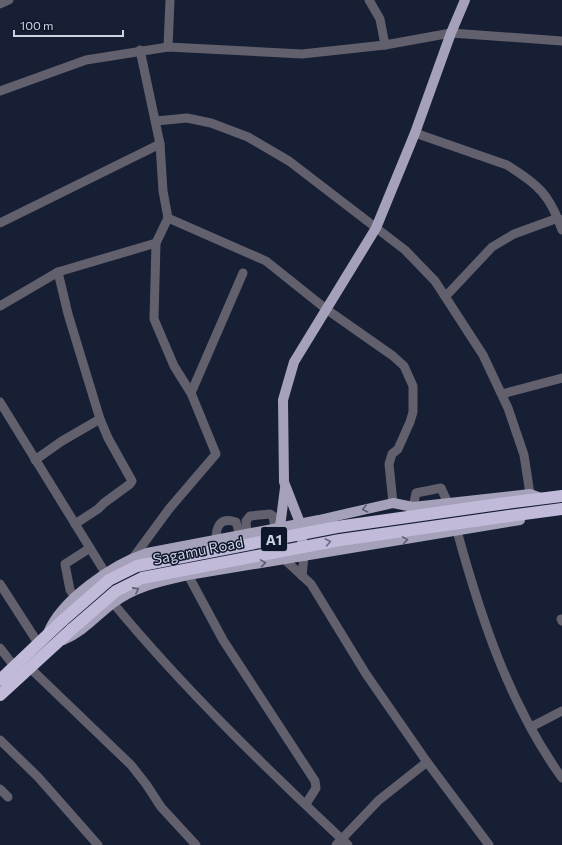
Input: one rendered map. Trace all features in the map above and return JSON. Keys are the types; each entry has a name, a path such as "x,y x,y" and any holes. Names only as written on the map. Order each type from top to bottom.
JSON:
{"highway":[{"name":"Sagamu Road","path":"0,695 58,642 67,625 109,580 137,566 337,527 562,496"},
{"name":"Sagamu Road","path":"0,680 48,634 67,625 116,591 142,578 340,540 562,509"}],"main road":[{"path":"286,560 278,527 285,486 284,400 294,362 376,228 415,133 451,33 465,0"},
{"path":"285,486 300,523 304,556"},
{"path":"48,634 53,620 75,597 106,574 133,558 393,503 413,507 530,494 542,498"},
{"path":"58,642 73,636 113,603 146,584 188,575 286,560 526,519 539,512"}],"street":[{"path":"0,4 9,0"},
{"path":"168,47 170,0"},
{"path":"369,0 380,19 385,45"},
{"path":"0,91 86,60 140,50 168,47 302,54 385,45 451,33 562,41"},
{"path":"133,558 169,509 216,454 191,392 174,366 154,319 156,243 168,218 163,191 160,144 140,50"},
{"path":"156,121 187,118 211,123 248,137 289,161 405,250 435,280 483,355 508,408 524,455 530,494"},
{"path":"415,133 507,165 535,183 553,207 562,230"},
{"path":"0,222 160,144"},
{"path":"168,218 266,261 326,309 393,356 404,366 413,386 413,412 398,448 392,454 390,464 393,503"},
{"path":"446,296 492,247 514,234 558,218"},
{"path":"0,306 58,272 156,243"},
{"path":"58,272 68,314 100,419 108,438 132,481 98,509 75,524"},
{"path":"191,392 242,273"},
{"path":"502,394 562,378"},
{"path":"0,402 106,574"},
{"path":"35,460 62,441 100,419"},
{"path":"413,507 416,494 441,488 448,502"},
{"path":"244,534 246,521 250,516 270,514 273,516 278,527"},
{"path":"216,540 216,528 219,524 231,521 236,522 244,534"},
{"path":"457,531 472,586 501,667 531,727 562,778"},
{"path":"75,597 70,590 64,568 65,564 90,548"},
{"path":"302,576 304,556"},
{"path":"286,560 311,584 366,674 427,762 489,845"},
{"path":"188,575 223,640 315,781 316,788 306,804"},
{"path":"0,584 38,643"},
{"path":"113,603 164,663 306,804 342,843 379,800 427,762"},
{"path":"0,648 14,666"},
{"path":"30,668 131,765 161,807 196,845"},
{"path":"531,727 562,711"},
{"path":"0,740 38,777 98,845"},
{"path":"0,789 8,797"}]}
